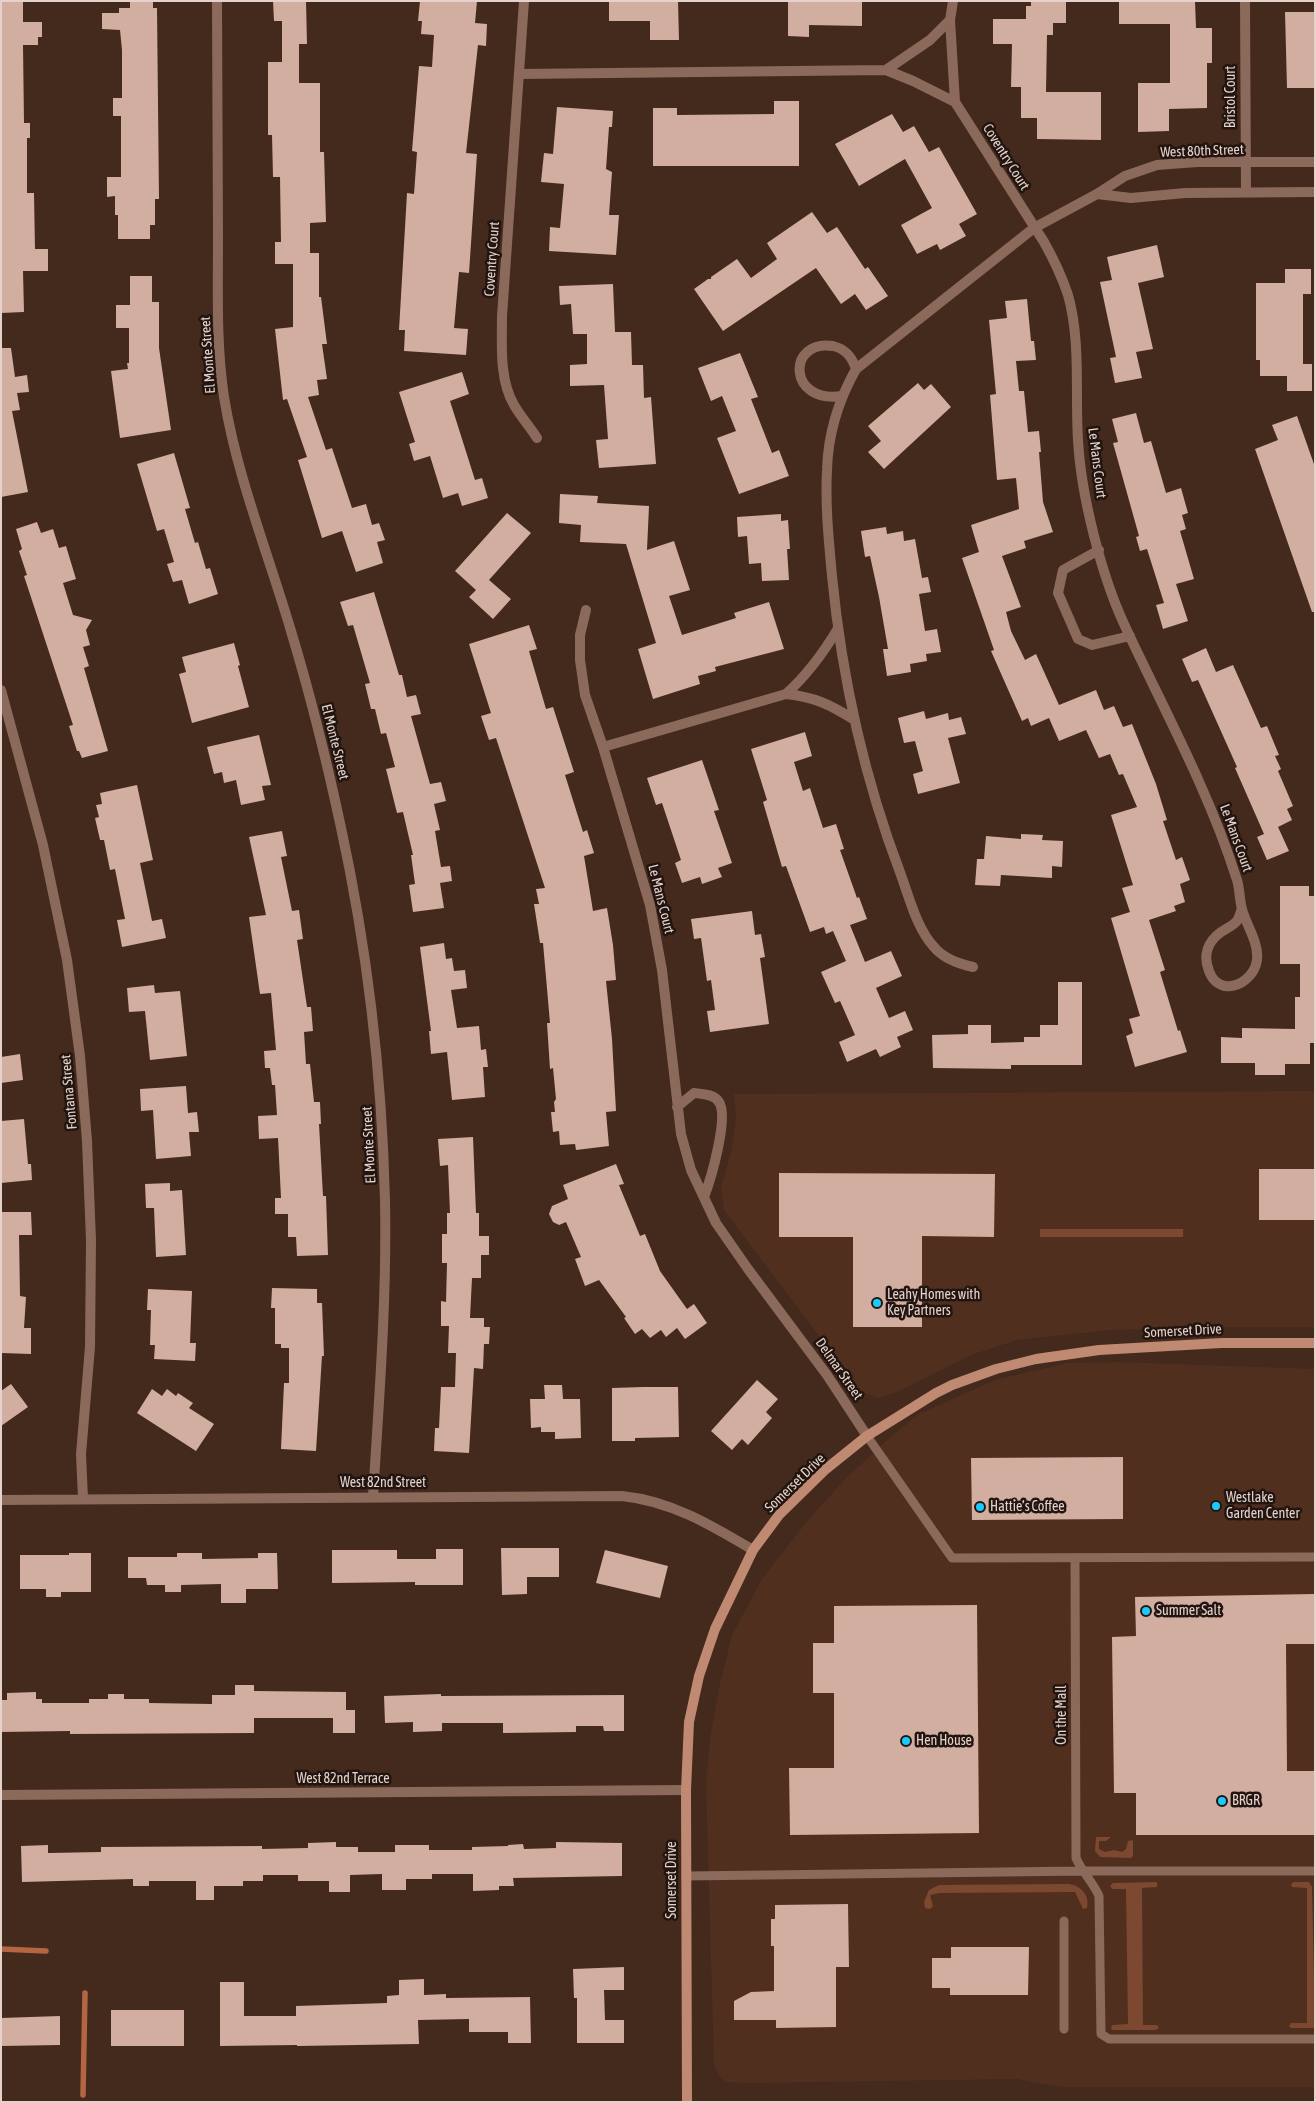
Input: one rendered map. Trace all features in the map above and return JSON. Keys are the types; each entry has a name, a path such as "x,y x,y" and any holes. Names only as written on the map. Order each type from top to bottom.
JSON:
{"street":[{"name":"El Monte Street","path":"217,1 219,336 224,394 234,446 248,496 291,630 319,728 341,826 361,937 382,1111 385,1224 382,1361 373,1497"},
{"name":"Coventry Court","path":"524,1 502,316 502,362 505,382 514,404 537,438"},
{"name":"Coventry Court","path":"953,1 950,20 955,102 1034,228"},
{"name":"Bristol Court","path":"1245,1 1246,192"},
{"path":"886,70 930,40 950,20"},
{"path":"519,74 886,70 913,80 955,102"},
{"name":"West 80th Street","path":"1034,228 1097,194 1125,176 1157,165 1197,162 1315,162"},
{"path":"1097,194 1131,198 1186,193 1315,192"},
{"path":"973,967 955,963 934,947 917,919 886,837 853,719 837,630 829,540 827,471 830,440 842,396 856,370 1034,228"},
{"name":"Le Mans Court","path":"1034,228 1054,259 1068,296 1075,336 1078,442 1086,498 1098,550 1123,622 1209,804 1237,880 1242,909 1256,949 1257,962 1250,976 1241,983 1227,986 1216,983 1210,975 1206,963 1206,952 1210,943 1236,922 1242,909"},
{"path":"842,396 822,397 808,389 801,378 802,358 814,347 825,345 839,347 848,354 856,370"},
{"path":"1098,550 1063,570 1058,593 1078,639 1092,645 1130,636"},
{"name":"Le Mans Court","path":"586,610 580,635 580,660 585,695 603,747 650,905 662,970 672,1061"},
{"path":"786,694 807,674 821,657 837,630"},
{"name":"Fontana Street","path":"1,690 44,845 67,960 80,1056 87,1141 91,1240 90,1347 82,1454 83,1499"},
{"path":"603,747 786,694 816,699 830,704 853,719"},
{"name":"Delmar Street","path":"672,1061 681,1134 691,1170 716,1223 827,1374 867,1436"},
{"path":"677,1107 694,1093 707,1094 718,1101 723,1114 712,1176 704,1197"},
{"name":"Somerset Drive","path":"687,2102 686,1790 689,1722 700,1676 716,1629 753,1550 778,1515 826,1469 867,1436 916,1404 952,1385 996,1369 1036,1359 1099,1350 1202,1344 1315,1343"},
{"name":"West 82nd Street","path":"1,1500 622,1496 656,1502 696,1518 753,1550"},
{"name":"West 82nd Terrace","path":"1,1794 686,1790"}],"lane":[{"name":"Delmar Street","path":"867,1436 952,1558 1075,1558"},
{"path":"1075,1558 1315,1557"},
{"name":"On the Mall","path":"1075,1558 1076,1858 1082,1871"},
{"path":"686,1876 1082,1871 1315,1871"},
{"path":"1082,1871 1099,1896 1100,2029 1105,2037 1133,2039 1315,2039"},
{"path":"1064,1921 1064,2029"}],"shaded area":[{"path":"1315,1091 1315,1327 1201,1327 1111,1330 1017,1340 971,1355 897,1392 880,1398 862,1393 724,1210 721,1187 731,1152 736,1118 734,1094"},
{"path":"1040,1229 1183,1229 1183,1237 1040,1237"},
{"path":"1117,1362 1315,1369 1315,2087 1063,2087 1016,2079 726,2082 714,2066 706,1784 710,1739 719,1688 732,1635 762,1579 808,1520 847,1477 895,1433 919,1414 995,1380 1068,1363"},
{"path":"1096,1837 1111,1837 1106,1841 1099,1841 1099,1849 1105,1852 1114,1850 1122,1852 1126,1849 1128,1841 1133,1840 1133,1856 1131,1858 1100,1857 1095,1851"},
{"path":"1157,1882 1157,1887 1142,1888 1143,2025 1157,2025 1159,2028 1155,2030 1113,2030 1111,2029 1112,2025 1128,2024 1126,1889 1112,1889 1110,1886 1113,1883"},
{"path":"1294,1882 1309,1882 1312,1887 1315,2028 1291,2028 1289,2026 1291,2023 1307,2023 1307,1888 1292,1887 1291,1884"},
{"path":"1069,1884 1084,1892 1088,1903 1087,1908 1083,1909 1075,1892 939,1893 930,1895 933,1906 930,1909 925,1908 924,1902 929,1890 939,1885"}],"building":[{"path":"1,1 23,1 23,22 42,22 42,37 38,37 38,45 23,45 24,123 30,123 30,138 27,138 27,193 34,193 35,249 48,249 48,271 23,271 24,312 1,313"},
{"path":"130,1 153,1 153,8 157,8 159,199 155,199 155,225 150,225 150,239 118,239 118,215 115,215 115,196 107,197 107,177 121,177 121,116 113,116 113,98 122,98 122,50 120,30 102,29 102,13 119,13 119,8 130,8"},
{"path":"273,1 306,1 307,44 299,44 299,83 320,83 320,152 324,152 326,222 310,223 310,253 319,253 319,297 321,297 327,344 322,344 327,379 317,380 319,395 308,397 326,450 332,448 352,508 366,504 372,525 379,523 385,540 377,542 383,563 356,572 342,531 322,538 298,460 307,457 287,399 283,400 275,329 293,327 293,264 275,264 275,242 281,242 280,177 273,177 272,135 268,135 268,62 282,62 282,21 274,21"},
{"path":"420,1 477,1 475,23 487,24 486,46 478,45 466,153 477,154 469,273 459,272 454,328 468,329 466,355 404,351 405,330 399,330 407,193 414,194 417,152 412,151 419,66 432,67 434,35 421,34 422,21 418,21"},
{"path":"609,1 678,1 679,40 650,40 650,21 609,21"},
{"path":"788,1 862,1 862,26 809,25 809,37 788,36"},
{"path":"1031,1 1066,1 1066,23 1053,23 1053,35 1047,35 1046,92 1101,92 1101,140 1037,139 1037,118 1021,118 1021,87 1011,87 1012,44 993,44 993,19 1026,19 1026,6 1031,6"},
{"path":"1119,1 1195,1 1196,28 1212,28 1212,63 1207,63 1207,108 1169,109 1169,131 1138,132 1138,83 1170,83 1170,24 1119,24"},
{"path":"1285,12 1315,12 1315,88 1287,88"},
{"path":"774,101 799,101 799,166 653,166 653,108 677,108 677,115 774,114"},
{"path":"557,107 613,111 612,127 609,127 606,169 612,172 609,215 619,215 616,255 549,251 550,227 560,228 564,184 541,182 544,153 553,154"},
{"path":"892,114 903,132 914,126 929,152 939,147 977,214 959,224 966,236 940,250 937,244 917,254 901,225 932,208 905,159 859,186 835,144"},
{"path":"812,212 827,233 837,227 865,269 868,267 888,296 866,310 855,294 841,304 816,268 723,331 694,289 708,279 711,279 711,277 737,259 751,278 777,259 767,243"},
{"path":"1157,245 1164,277 1138,283 1153,349 1136,352 1142,378 1115,383 1110,358 1116,357 1100,282 1112,280 1107,257"},
{"path":"1285,269 1311,269 1311,294 1303,294 1303,364 1312,364 1312,391 1287,391 1287,376 1260,376 1260,360 1256,360 1256,283 1285,283"},
{"path":"130,276 152,276 152,302 159,302 159,348 171,430 120,438 111,371 128,369 129,328 116,328 116,305 130,305"},
{"path":"613,284 615,332 631,332 632,365 643,365 644,398 651,397 656,464 599,468 596,440 608,439 604,385 570,386 570,365 587,364 587,334 573,334 571,304 560,305 559,286"},
{"path":"1027,299 1031,341 1034,341 1036,360 1016,361 1019,391 1024,391 1028,432 1039,431 1043,502 1053,532 1024,541 1026,548 1002,556 1021,607 1006,612 1011,631 1025,660 1036,654 1059,705 1096,690 1104,710 1114,706 1123,727 1132,724 1156,784 1167,820 1163,821 1176,860 1182,857 1190,880 1180,884 1185,902 1174,906 1176,911 1149,920 1165,970 1160,972 1178,1031 1180,1030 1187,1052 1135,1067 1126,1036 1133,1033 1129,1019 1140,1016 1111,918 1130,912 1122,888 1133,885 1111,815 1137,807 1123,774 1119,775 1110,754 1099,758 1086,730 1059,741 1049,718 1031,726 1028,718 1022,721 991,651 994,650 962,558 979,552 971,525 1019,509 1016,478 997,480 990,395 996,394 989,320 1007,318 1005,301"},
{"path":"1,348 11,348 15,377 27,375 29,392 17,393 20,410 12,411 28,492 1,497"},
{"path":"740,353 758,397 751,399 772,453 779,450 789,476 739,494 717,438 736,431 722,396 711,401 698,368"},
{"path":"462,372 469,394 450,401 475,480 482,478 488,498 462,506 458,493 443,498 430,456 414,461 409,444 415,442 399,392"},
{"path":"918,383 924,390 931,384 951,407 884,469 868,452 881,441 868,426"},
{"path":"1136,413 1144,443 1151,441 1166,493 1181,488 1188,513 1182,515 1186,529 1180,531 1194,579 1176,584 1188,621 1163,629 1156,605 1164,603 1147,549 1140,551 1136,537 1139,536 1113,443 1118,442 1112,419"},
{"path":"1297,416 1315,467 1315,612 1312,612 1255,449 1278,440 1272,425"},
{"path":"174,453 190,508 185,509 195,543 198,542 206,569 210,568 218,594 189,604 182,580 173,582 167,564 174,562 164,529 157,531 137,464"},
{"path":"560,494 598,496 597,503 649,506 647,550 674,541 690,590 669,596 682,635 736,618 734,613 769,602 784,649 715,667 716,671 698,676 700,684 653,699 638,649 656,643 626,544 580,542 581,525 559,523"},
{"path":"507,513 531,533 489,580 511,599 493,619 469,597 476,590 455,571"},
{"path":"781,514 781,521 788,520 790,549 787,549 789,580 762,581 761,563 749,564 747,536 738,537 737,517"},
{"path":"37,522 41,533 53,529 59,548 66,546 76,579 63,583 73,615 92,620 86,630 90,645 83,647 89,666 84,668 108,751 82,758 79,751 77,751 69,726 73,725 24,576 27,575 19,551 22,549 16,529"},
{"path":"886,527 887,534 903,531 904,541 915,539 922,578 928,577 931,592 919,594 925,631 937,629 941,652 926,654 927,661 910,664 911,672 887,676 883,649 888,649 879,597 870,556 865,557 861,531"},
{"path":"374,592 399,675 402,675 407,697 416,695 421,714 411,716 430,784 441,782 446,801 434,804 440,830 435,831 441,867 450,866 452,881 440,883 444,908 413,912 409,885 415,884 411,855 413,855 403,812 397,813 386,769 395,767 386,733 381,734 375,709 371,709 365,684 370,683 353,625 348,626 340,602"},
{"path":"529,625 537,649 529,651 546,709 553,707 574,772 565,775 583,832 587,830 594,853 584,856 593,911 607,908 613,945 616,980 606,981 612,1039 616,1111 606,1112 609,1146 576,1150 575,1144 560,1145 559,1131 553,1132 551,1112 555,1112 554,1102 556,1099 553,1068 550,1069 547,1023 550,1023 543,943 540,943 534,904 539,904 536,889 545,888 496,738 489,740 481,716 491,713 469,644"},
{"path":"234,643 249,707 192,723 179,674 186,672 182,657"},
{"path":"1206,648 1216,672 1233,665 1261,728 1267,726 1279,755 1275,756 1281,769 1278,771 1293,806 1287,809 1292,820 1278,827 1289,851 1267,860 1257,837 1264,834 1235,768 1237,767 1198,680 1192,682 1182,659"},
{"path":"924,711 926,719 948,713 949,720 961,717 966,734 948,738 960,783 918,794 913,774 923,771 915,741 904,743 898,718"},
{"path":"805,732 812,756 794,762 803,791 810,788 823,828 836,824 844,849 840,850 857,898 859,897 867,919 850,925 865,962 891,951 902,976 876,988 889,1018 905,1011 913,1030 897,1037 901,1047 880,1057 876,1049 847,1062 839,1042 855,1035 840,1001 835,1003 821,972 846,961 833,931 826,934 824,927 810,932 786,866 782,867 763,802 767,800 751,749"},
{"path":"259,735 271,785 262,786 265,800 241,805 236,780 224,783 222,772 214,774 207,747"},
{"path":"702,760 719,810 714,811 732,863 718,868 722,877 702,884 700,877 682,883 675,863 681,860 662,803 656,805 647,778"},
{"path":"137,785 153,860 140,863 152,921 162,919 166,938 122,947 117,920 125,919 115,869 110,870 104,840 100,840 95,818 99,817 96,805 102,804 100,793"},
{"path":"282,831 287,856 281,857 292,911 299,910 303,939 297,940 307,1007 311,1007 313,1031 304,1032 306,1064 310,1064 314,1102 320,1102 321,1124 319,1124 323,1196 326,1196 328,1255 297,1256 296,1237 288,1237 288,1214 275,1214 275,1198 281,1198 278,1138 259,1139 258,1116 277,1115 275,1085 272,1085 270,1068 265,1068 264,1051 276,1050 271,993 260,994 249,917 266,915 249,837"},
{"path":"1021,834 1043,835 1042,840 1063,841 1062,867 1052,866 1052,878 1001,875 1000,886 975,885 977,859 984,859 986,836 1021,839"},
{"path":"1280,886 1309,886 1309,896 1315,896 1315,1043 1310,1043 1310,1064 1285,1064 1285,1075 1255,1075 1255,1063 1221,1063 1221,1037 1242,1038 1242,1028 1295,1029 1295,997 1300,997 1300,964 1280,964"},
{"path":"752,911 755,935 761,934 765,957 760,958 769,1024 710,1032 707,1011 715,1010 711,980 707,981 701,938 694,939 691,919"},
{"path":"444,943 446,959 452,958 454,971 465,970 467,988 451,990 457,1028 479,1026 481,1050 486,1049 488,1067 483,1067 485,1097 452,1100 447,1052 431,1054 429,1031 431,1031 420,947"},
{"path":"1058,982 1082,982 1082,1065 1011,1065 1011,1069 933,1068 932,1035 968,1034 968,1025 991,1025 991,1043 1024,1042 1024,1037 1040,1037 1040,1025 1058,1025"},
{"path":"154,985 155,993 180,991 187,1056 150,1060 145,1011 129,1012 127,988"},
{"path":"20,1054 23,1080 1,1083 1,1057"},
{"path":"186,1086 188,1113 197,1112 199,1132 189,1132 191,1156 156,1159 153,1110 141,1111 140,1089"},
{"path":"24,1119 28,1164 31,1164 32,1180 1,1183 1,1121"},
{"path":"473,1137 476,1213 479,1213 479,1236 489,1236 489,1255 481,1255 481,1278 472,1278 470,1318 484,1318 484,1327 490,1327 489,1344 484,1344 483,1369 474,1368 469,1453 434,1451 435,1428 439,1428 441,1387 455,1387 456,1353 448,1353 449,1326 441,1326 441,1301 446,1302 447,1263 442,1263 442,1234 447,1234 447,1213 450,1213 448,1165 440,1166 438,1139"},
{"path":"616,1164 624,1184 619,1185 640,1236 645,1234 660,1271 687,1309 694,1304 707,1323 685,1339 677,1328 666,1337 661,1330 650,1338 642,1329 635,1334 624,1318 626,1317 599,1280 585,1286 575,1259 581,1257 566,1222 559,1225 553,1222 549,1214 552,1206 568,1199 563,1185"},
{"path":"1259,1169 1315,1169 1315,1220 1259,1220"},
{"path":"779,1173 995,1174 994,1237 922,1236 922,1327 853,1327 853,1237 779,1237"},
{"path":"170,1183 170,1191 182,1190 186,1255 156,1257 154,1208 146,1208 145,1184"},
{"path":"1,1212 31,1212 32,1235 19,1235 20,1296 26,1297 24,1328 31,1328 31,1354 1,1353"},
{"path":"272,1288 317,1289 317,1303 322,1303 324,1356 322,1356 316,1451 281,1449 284,1383 289,1383 289,1348 281,1348 281,1344 275,1344 275,1308 271,1308"},
{"path":"148,1289 192,1291 190,1343 196,1343 195,1361 154,1359 155,1345 150,1345 151,1310 147,1310"},
{"path":"757,1380 778,1399 766,1412 772,1418 748,1445 742,1439 732,1450 711,1431"},
{"path":"11,1384 28,1407 1,1426 1,1391"},
{"path":"544,1385 562,1385 563,1399 580,1399 581,1438 555,1439 555,1432 541,1432 541,1427 531,1428 530,1399 545,1399"},
{"path":"678,1387 679,1437 635,1438 635,1441 612,1441 612,1388"},
{"path":"152,1389 162,1396 167,1389 176,1396 178,1393 193,1403 189,1408 214,1424 196,1451 137,1413"},
{"path":"1123,1457 1123,1519 972,1520 971,1458"},
{"path":"501,1548 559,1548 559,1577 527,1577 527,1594 502,1595"},
{"path":"436,1549 463,1549 463,1585 415,1585 415,1582 332,1583 332,1550 397,1550 397,1559 436,1559"},
{"path":"605,1550 668,1566 660,1598 596,1583"},
{"path":"69,1553 91,1553 91,1592 61,1592 61,1597 46,1597 46,1589 20,1589 20,1555 69,1555"},
{"path":"177,1553 202,1553 202,1559 258,1558 258,1553 277,1553 278,1589 246,1589 246,1603 221,1603 221,1584 181,1585 181,1592 165,1592 165,1585 147,1585 146,1578 128,1578 128,1557 177,1557"},
{"path":"1315,1594 1315,1644 1286,1644 1287,1771 1315,1771 1315,1835 1136,1835 1136,1793 1114,1793 1112,1637 1136,1636 1135,1597"},
{"name":"Hen House","path":"977,1605 979,1833 790,1835 789,1768 834,1768 834,1693 813,1693 813,1643 834,1643 834,1606"},
{"path":"235,1685 254,1685 254,1691 346,1692 346,1710 355,1710 355,1733 333,1733 333,1718 254,1718 254,1733 70,1734 70,1731 1,1732 1,1700 7,1700 7,1693 36,1692 36,1699 42,1699 42,1703 89,1703 89,1699 108,1699 108,1694 124,1694 124,1699 149,1699 149,1703 212,1704 212,1695 235,1695"},
{"path":"441,1694 441,1696 624,1695 624,1731 604,1731 603,1726 576,1726 576,1732 503,1733 503,1723 442,1723 442,1731 413,1732 413,1722 385,1723 384,1696"},
{"path":"336,1842 336,1847 358,1847 358,1852 395,1852 395,1845 429,1845 429,1850 472,1850 472,1847 523,1844 524,1849 556,1848 556,1842 622,1843 622,1876 513,1878 514,1886 499,1886 499,1890 473,1891 473,1874 432,1874 432,1879 406,1879 406,1890 382,1890 382,1874 350,1875 350,1892 329,1892 329,1881 298,1881 298,1875 263,1875 263,1881 243,1881 243,1886 214,1886 214,1900 196,1900 196,1881 149,1881 149,1886 133,1886 133,1879 22,1882 21,1846 48,1845 48,1853 101,1852 101,1847 262,1846 262,1849 308,1848 308,1843"},
{"path":"848,1904 849,1967 836,1967 836,2027 776,2028 776,2020 734,2020 734,2001 751,1992 774,1991 774,1946 771,1946 771,1919 775,1919 775,1905"},
{"path":"951,1947 1029,1947 1028,1995 950,1995 950,1988 932,1988 932,1958 951,1958"},
{"path":"624,1967 624,1990 604,1990 605,2020 624,2020 624,2043 577,2043 577,1998 574,1998 573,1969"},
{"path":"424,1979 424,1995 446,1994 446,1998 530,1997 531,2043 508,2043 508,2032 469,2032 469,2019 418,2020 419,2044 220,2046 220,1982 244,1982 244,2016 296,2016 296,2006 387,2003 387,1996 399,1995 399,1980"},
{"path":"111,2010 184,2010 184,2046 111,2046"},
{"path":"60,2016 60,2045 1,2046 1,2018"}],"waterway":[{"path":"1,1949 46,1951"},
{"path":"83,2095 85,1993"}],"place":[{"name":"Leahy Homes with Key Partners","path":"877,1303"},
{"name":"Westlake Garden Center","path":"1216,1506"},
{"name":"Hattie’s Coffee","path":"980,1507"},
{"name":"Summer Salt","path":"1146,1611"},
{"name":"Hen House","path":"906,1741"},
{"name":"BRGR","path":"1222,1801"}]}
